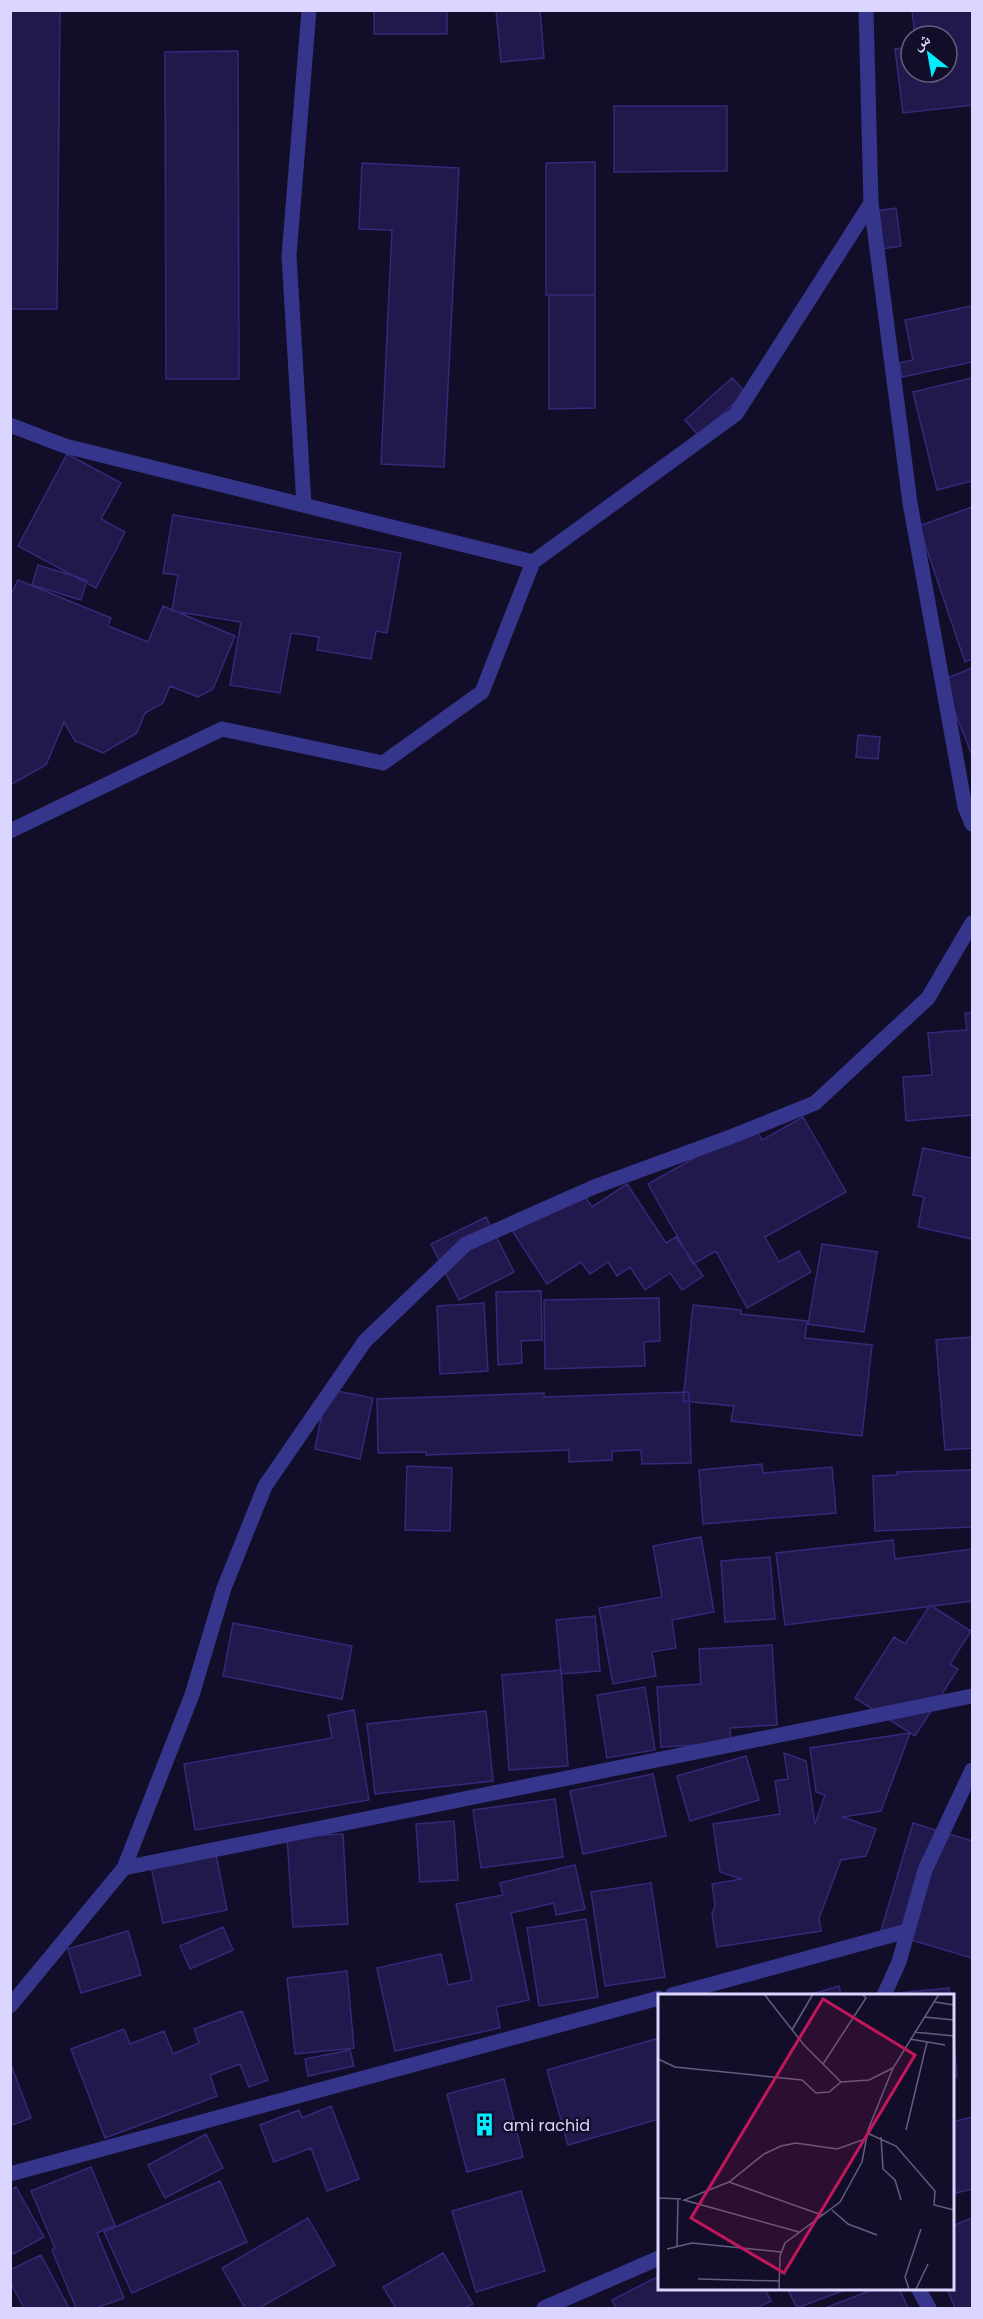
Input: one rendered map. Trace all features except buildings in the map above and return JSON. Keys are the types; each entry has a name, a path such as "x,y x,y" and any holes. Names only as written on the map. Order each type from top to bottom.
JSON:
{"street":[{"path":"304,505 289,256 309,10"},
{"path":"867,10 871,203 910,504 966,807 972,825"},
{"path":"10,831 222,729 384,763 482,692 533,562 736,414 871,203"},
{"path":"10,425 65,446 533,562"},
{"path":"10,2006 124,1868 192,1695 224,1588 265,1486 365,1341 466,1244 594,1187 815,1103 928,998 972,923"},
{"path":"124,1868 972,1696"},
{"path":"885,1994 899,1962 925,1870 972,1770"},
{"path":"676,1994 907,1931"},
{"path":"10,2174 658,1998"},
{"path":"544,2308 658,2258"},
{"path":"919,2289 929,2308"}],"place":[{"name":"ami rachid","path":"485,2125"}]}
